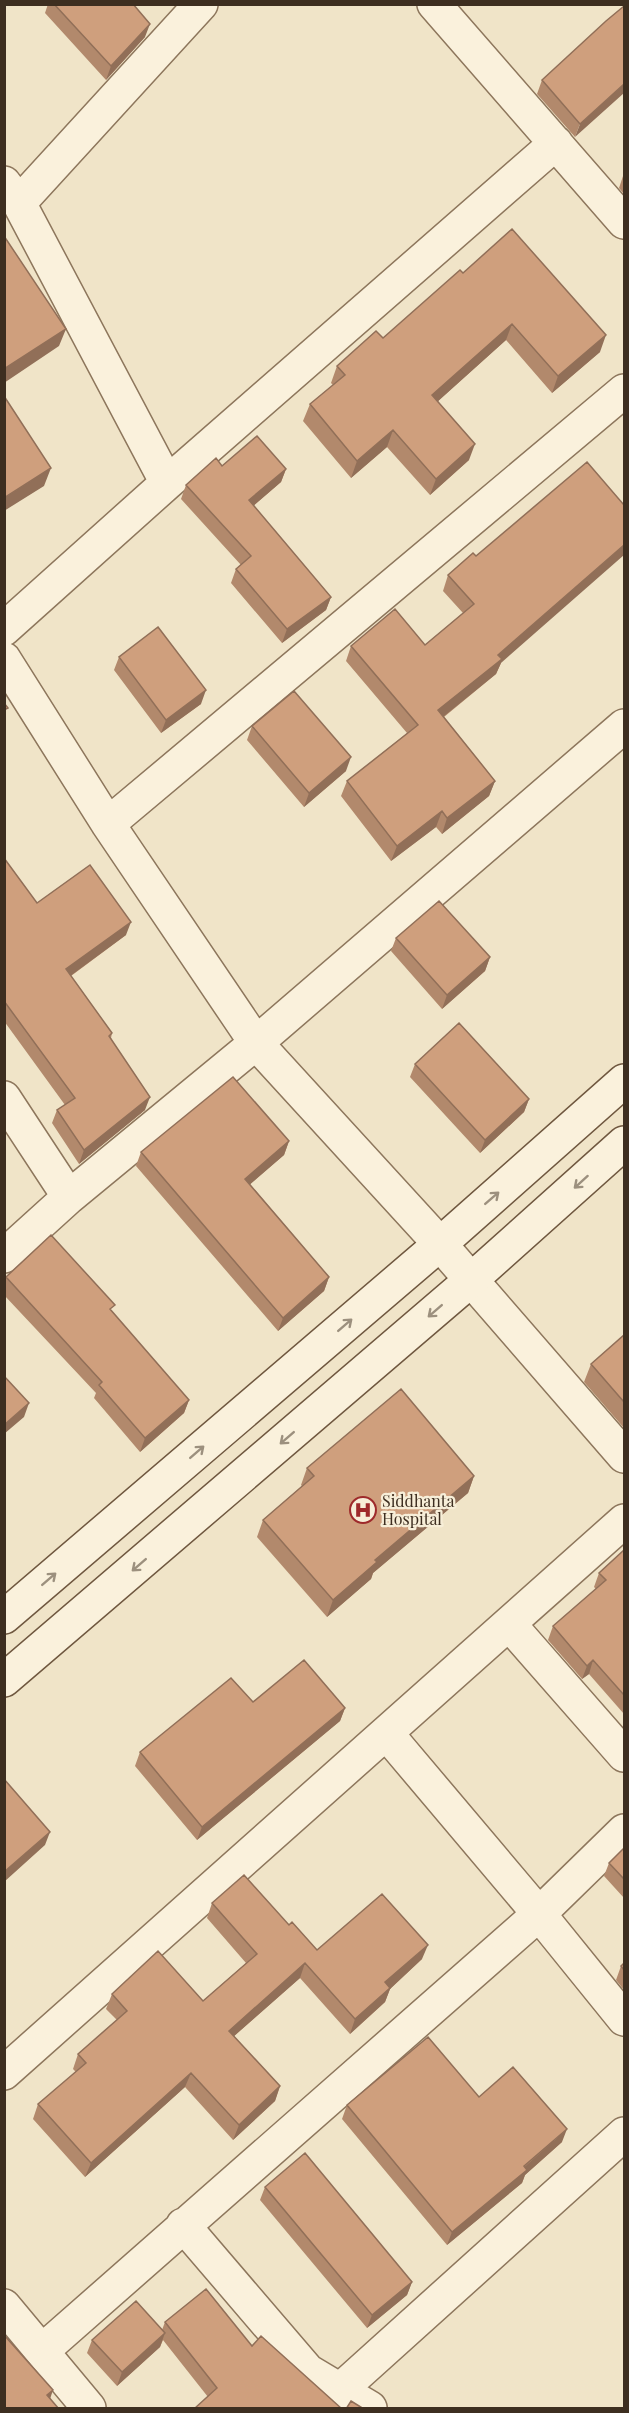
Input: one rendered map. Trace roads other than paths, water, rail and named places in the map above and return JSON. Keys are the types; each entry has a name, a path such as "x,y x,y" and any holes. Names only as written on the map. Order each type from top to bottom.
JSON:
{"street":[{"path":"167,483 12,193 201,4"},
{"path":"434,4 624,222"},
{"path":"4,629 167,483 556,143"},
{"path":"108,824 624,391"},
{"path":"4,659 108,824 256,1043 440,1244 624,1456"},
{"path":"4,1256 69,1197 256,1043 624,726"},
{"path":"4,1617 440,1244 624,1081"},
{"path":"4,1098 69,1197"},
{"path":"4,1680 471,1280 624,1143"},
{"path":"4,2073 510,1625 624,1521"},
{"path":"510,1625 624,1755"},
{"path":"387,1734 624,2019"},
{"path":"42,2351 539,1914 624,1831"},
{"path":"340,2390 624,2134"},
{"path":"183,2225 308,2371 370,2409"},
{"path":"4,2306 89,2409"}],"place":[{"name":"Siddhanta Hospital","path":"363,1510"}]}
